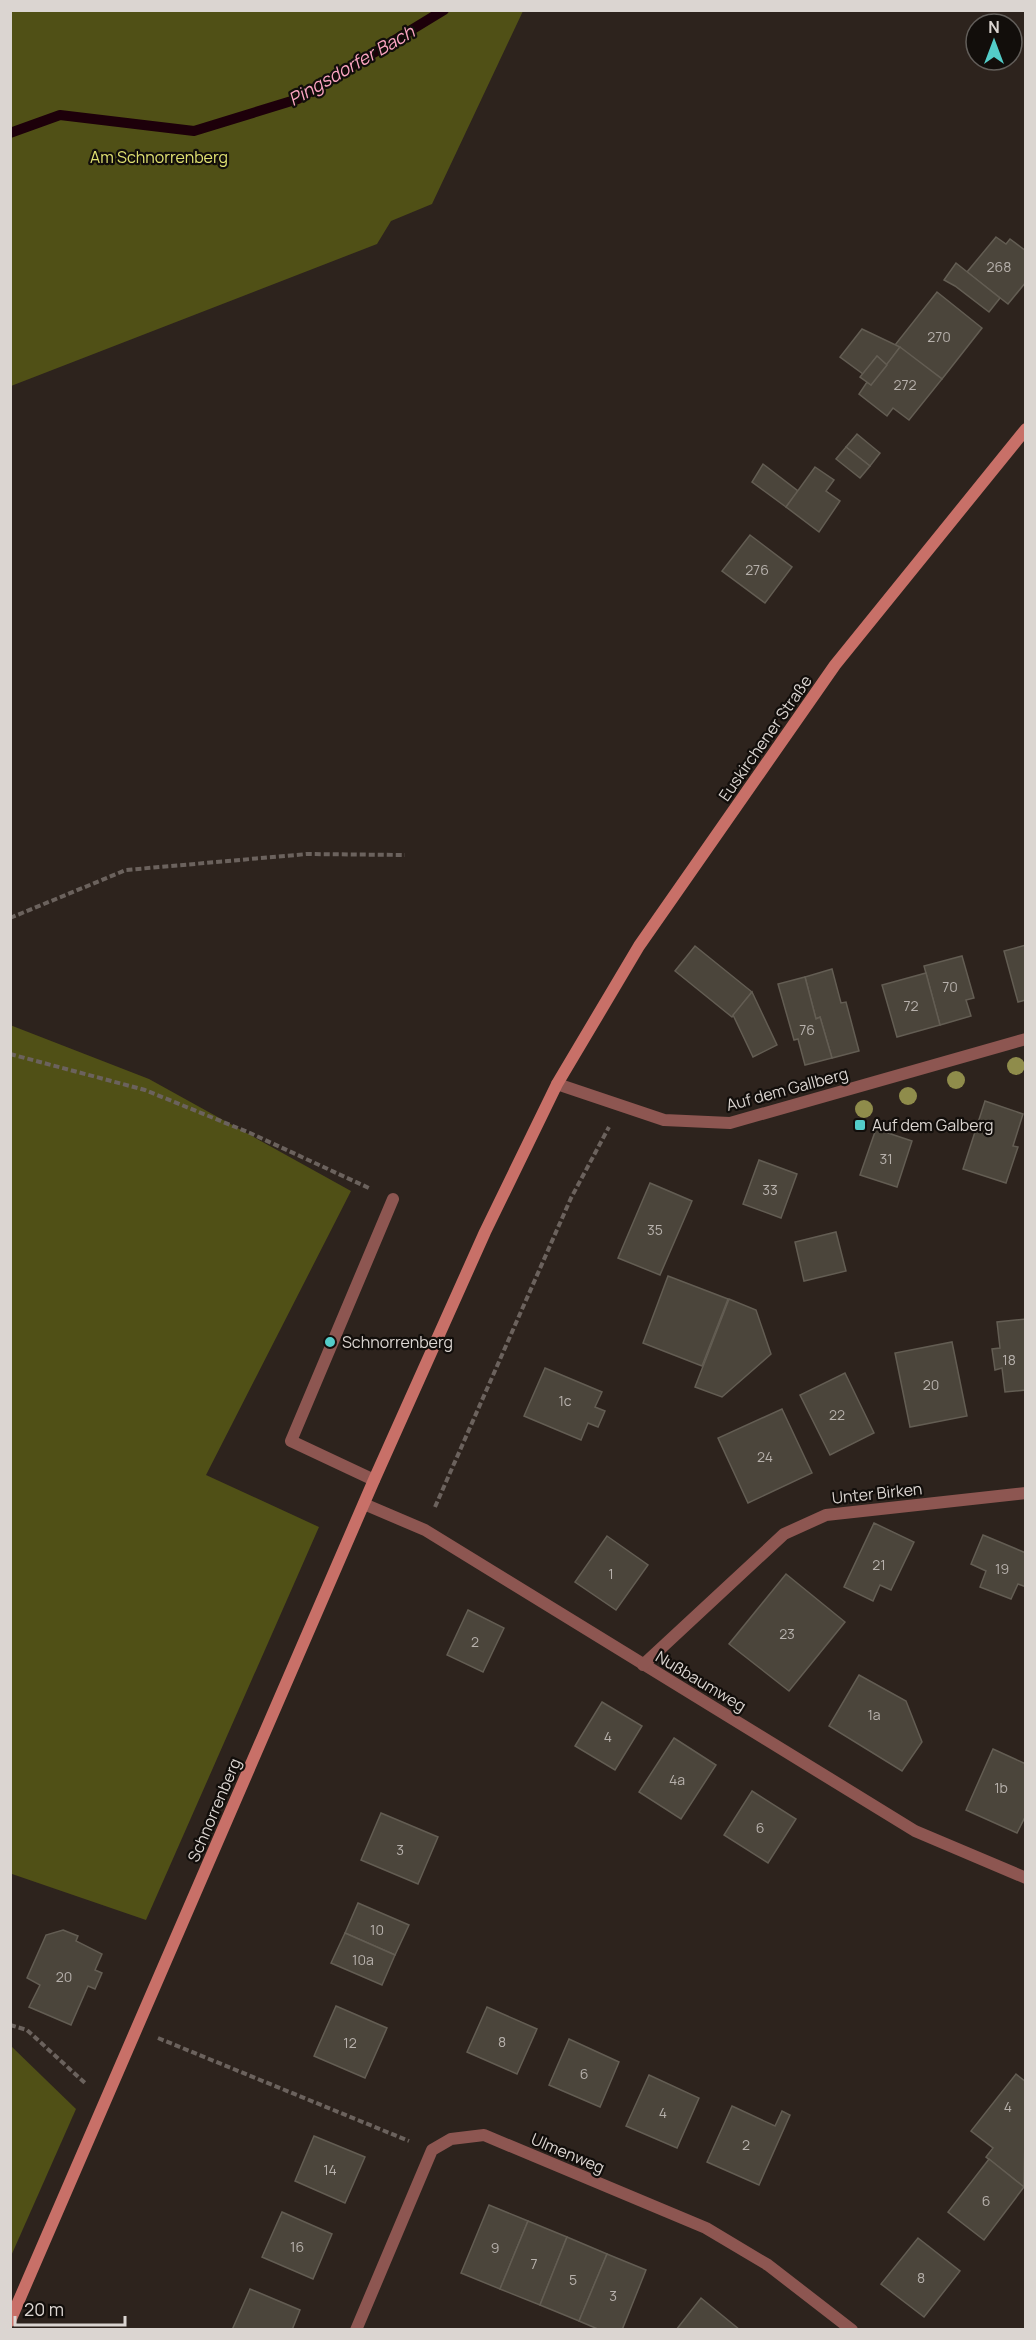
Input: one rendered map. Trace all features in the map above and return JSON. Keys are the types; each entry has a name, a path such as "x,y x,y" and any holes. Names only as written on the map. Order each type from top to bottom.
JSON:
{"main road":[{"name":"Euskirchener Straße","path":"557,1084 639,946 835,665 1026,429"},
{"name":"Schnorrenberg","path":"10,2321 374,1480 485,1233 557,1084"}],"street":[{"name":"Auf dem Gallberg","path":"557,1084 664,1120 730,1124 1026,1039"},
{"path":"374,1480 291,1441 393,1199"},
{"name":"Unter Birken","path":"643,1665 784,1534 826,1515 1026,1493"},
{"name":"Nußbaumweg","path":"364,1504 424,1530 915,1831 1026,1878"},
{"name":"Ulmenweg","path":"432,2150 451,2139 484,2135 685,2220 706,2229 768,2265 852,2330"},
{"path":"356,2330 432,2150"}],"path":[{"path":"10,918 126,870 307,854 405,855"},
{"path":"10,1054 145,1090 250,1133 393,1199"},
{"path":"424,1530 570,1198 620,1105"},
{"path":"10,2025 27,2030 106,2102"},
{"path":"137,2029 432,2150"}],"green space":[{"name":"Am Schnorrenberg","path":"11,10 523,11 432,204 391,221 377,244 11,386"},
{"path":"10,1025 149,1079 351,1191 206,1475 319,1527 146,1920 12,1874 11,1877"},
{"path":"11,2046 76,2109 11,2256"}],"building":[{"path":"996,237 1006,244 1010,239 1026,251 1026,282 1008,304 967,272"},
{"path":"956,263 1000,298 989,312 944,280"},
{"path":"937,292 982,328 942,379 895,345"},
{"path":"862,329 900,347 887,365 877,356 863,374 840,357"},
{"path":"900,347 942,379 909,420 893,408 887,416 859,394 867,382 871,385"},
{"path":"877,356 887,365 871,385 860,377"},
{"path":"857,434 880,453 870,466 846,447"},
{"path":"846,447 870,466 860,478 836,459"},
{"path":"763,464 798,491 786,507 752,482"},
{"path":"815,467 834,480 826,491 840,501 819,532 786,507"},
{"path":"750,535 792,567 765,603 722,571"},
{"path":"1026,945 1026,1000 1018,1002 1004,951"},
{"path":"695,946 752,992 732,1017 675,971"},
{"path":"962,956 974,998 966,1000 971,1016 940,1025 924,966"},
{"path":"832,969 841,1003 846,1002 859,1051 832,1058 820,1017 816,1019 805,977"},
{"path":"926,973 940,1025 897,1037 882,985"},
{"path":"805,977 816,1019 820,1017 832,1058 805,1065 798,1039 794,1040 778,984"},
{"path":"752,992 777,1045 753,1057 733,1015"},
{"path":"985,1101 1023,1114 1013,1146 1018,1147 1006,1183 963,1169"},
{"path":"876,1129 912,1141 897,1187 860,1175"},
{"path":"759,1160 797,1174 781,1218 743,1204"},
{"path":"650,1183 692,1201 660,1275 618,1258"},
{"path":"836,1232 846,1271 804,1281 795,1242"},
{"path":"668,1276 728,1299 702,1366 643,1343"},
{"path":"729,1299 756,1310 771,1354 722,1397 695,1387"},
{"path":"1026,1319 1026,1390 1005,1392 1002,1368 995,1370 992,1349 1000,1348 997,1322"},
{"path":"952,1342 967,1416 910,1427 895,1353"},
{"path":"545,1368 602,1392 595,1407 605,1411 598,1427 588,1423 581,1440 524,1416"},
{"path":"845,1373 874,1433 830,1455 800,1395"},
{"path":"782,1409 812,1473 748,1503 718,1438"},
{"path":"874,1523 914,1542 891,1590 880,1585 873,1601 844,1587"},
{"path":"983,1535 1026,1553 1026,1587 1018,1584 1011,1599 980,1587 986,1571 971,1564"},
{"path":"607,1536 648,1565 616,1610 575,1582"},
{"path":"786,1574 845,1622 789,1691 729,1644"},
{"path":"468,1610 504,1628 483,1672 447,1655"},
{"path":"859,1675 906,1701 922,1742 902,1771 829,1726"},
{"path":"602,1702 642,1726 615,1770 575,1746"},
{"path":"674,1738 716,1765 681,1819 639,1792"},
{"path":"993,1749 1026,1764 1026,1815 1017,1833 966,1810"},
{"path":"752,1791 796,1819 768,1863 724,1835"},
{"path":"381,1813 438,1837 418,1884 361,1860"},
{"path":"358,1903 409,1925 395,1955 345,1933"},
{"path":"63,1930 78,1936 76,1941 102,1954 95,1970 102,1973 95,1989 88,1986 71,2025 29,2007 40,1985 27,1978 46,1935"},
{"path":"345,1933 395,1955 382,1985 331,1963"},
{"path":"336,2006 387,2028 365,2078 314,2056"},
{"path":"487,2007 537,2029 517,2074 467,2052"},
{"path":"569,2039 619,2062 600,2107 549,2085"},
{"path":"1016,2074 1026,2082 1024,2187 986,2157 993,2148 971,2131"},
{"path":"649,2075 699,2098 677,2148 626,2126"},
{"path":"732,2106 775,2126 782,2111 790,2115 759,2185 707,2162"},
{"path":"314,2136 365,2157 345,2203 295,2181"},
{"path":"989,2159 1024,2187 984,2240 948,2212"},
{"path":"489,2205 528,2221 500,2289 461,2273"},
{"path":"282,2212 332,2234 313,2279 262,2257"},
{"path":"528,2221 567,2237 540,2305 500,2289"},
{"path":"567,2237 607,2254 579,2321 540,2305"},
{"path":"918,2238 960,2271 924,2317 881,2284"},
{"path":"607,2254 646,2270 622,2330 600,2330 579,2321"},
{"path":"250,2289 300,2310 292,2330 232,2330"},
{"path":"701,2298 740,2330 676,2330"}],"waterway":[{"name":"Pingsdorfer Bach","path":"10,133 60,115 194,131 298,99 444,10"}],"place":[{"name":"Auf dem Galberg","path":"860,1125"},
{"name":"Schnorrenberg","path":"330,1342"}]}
